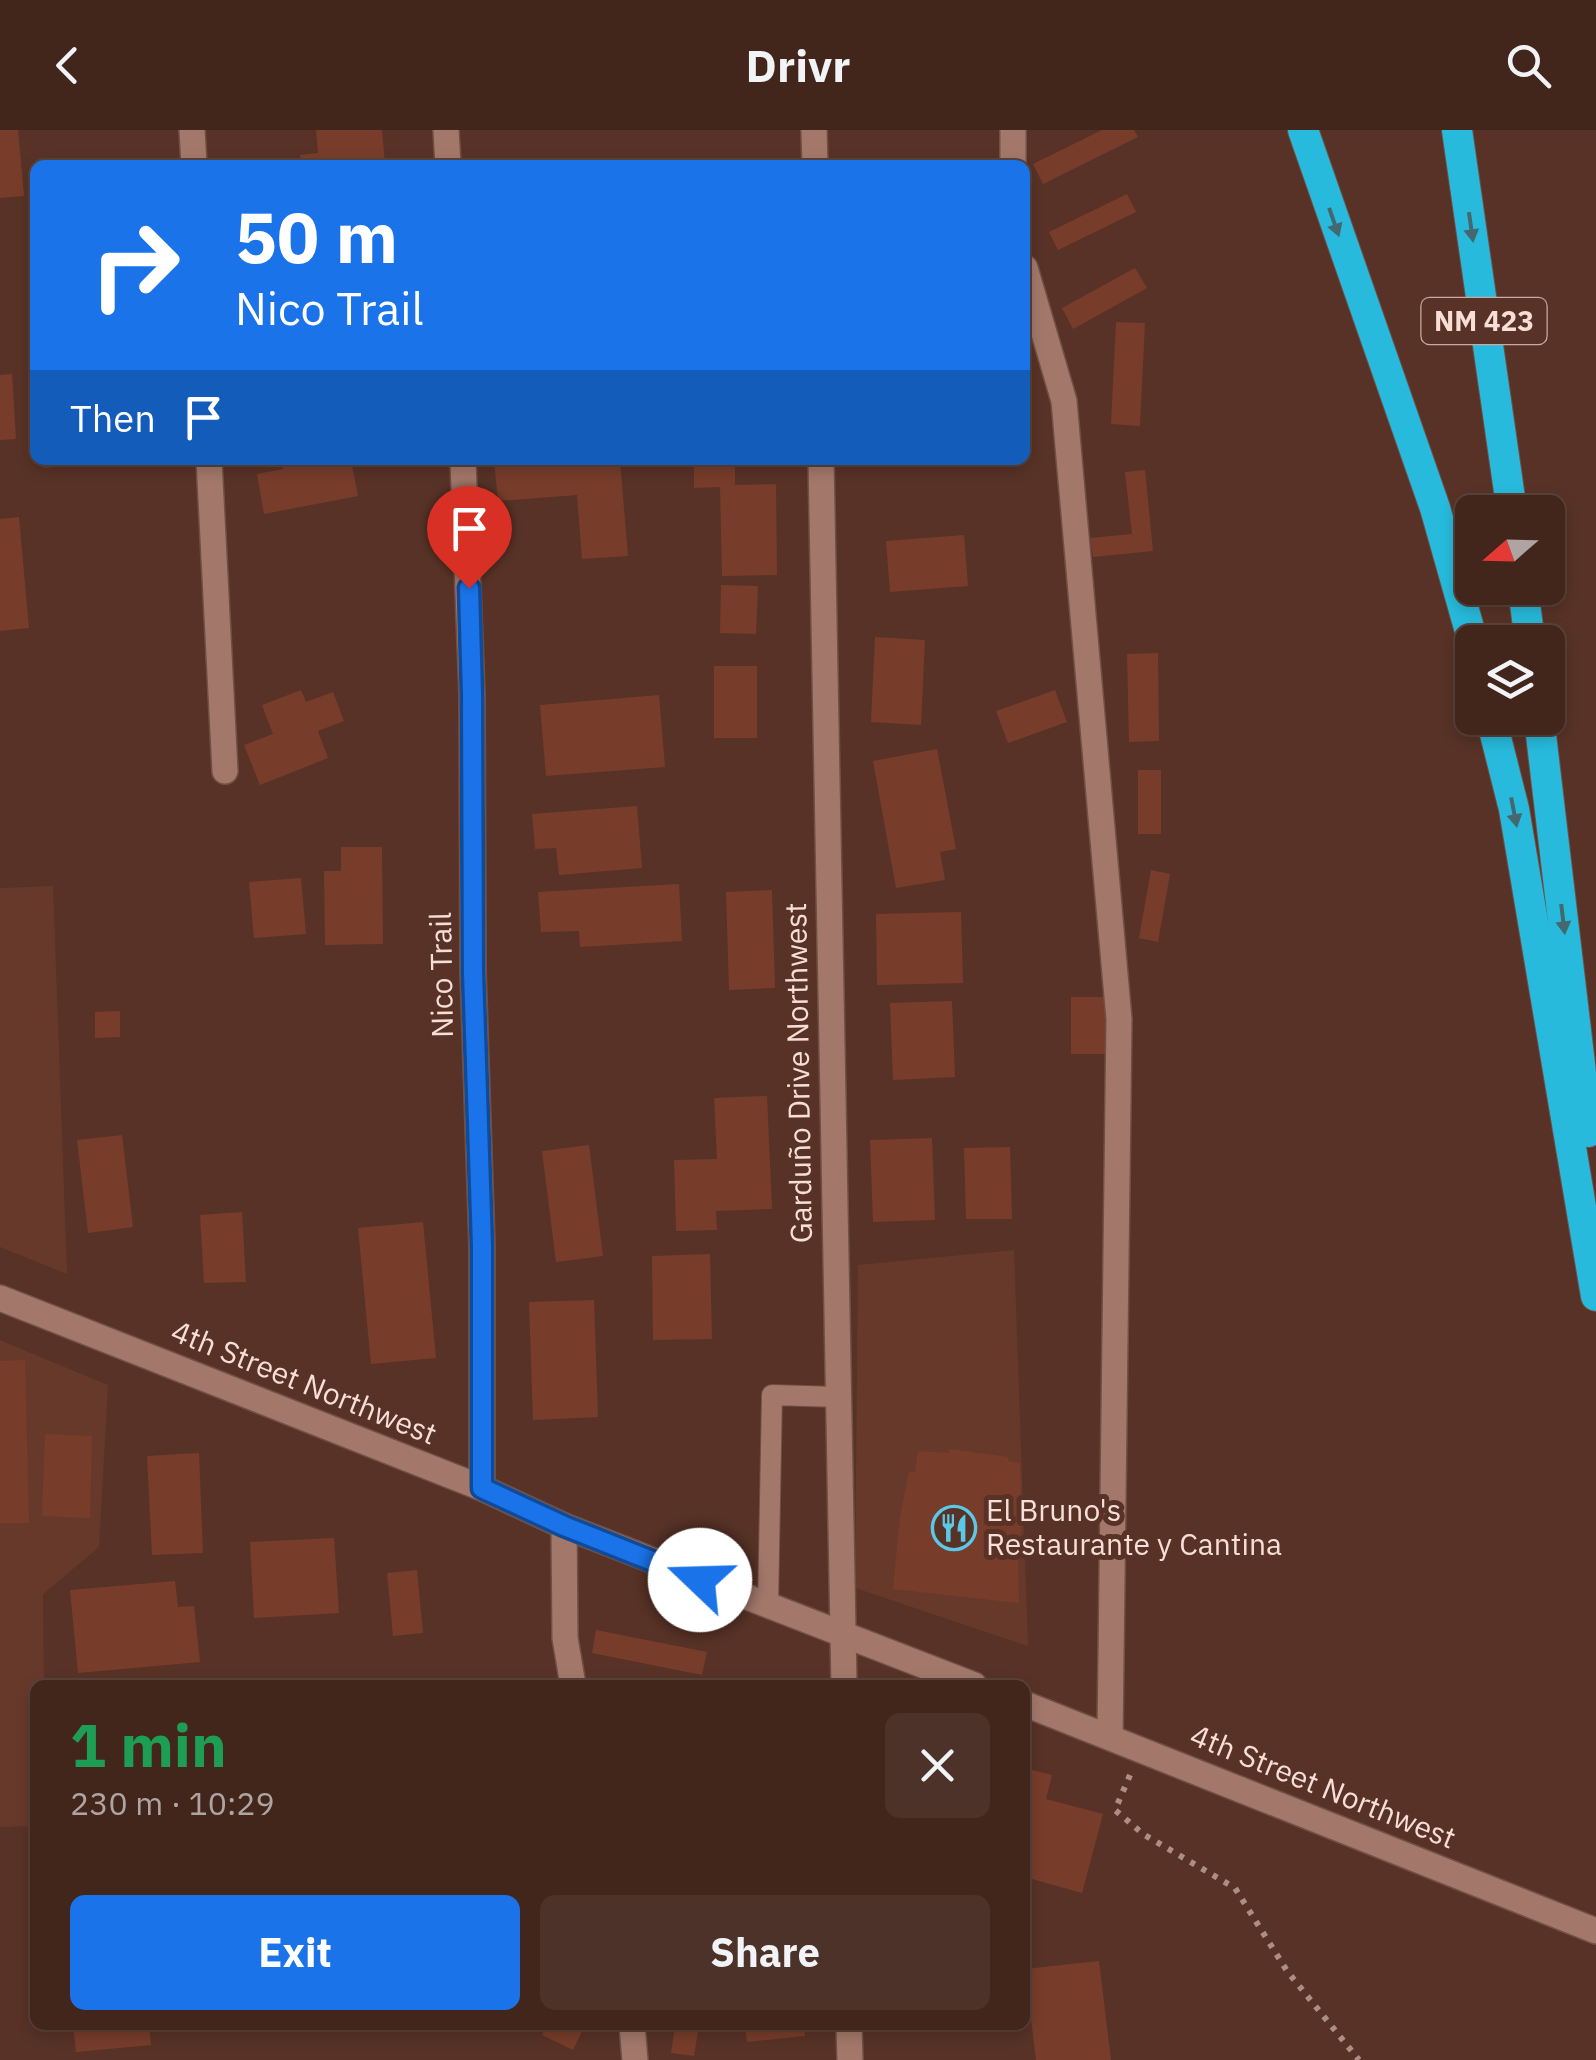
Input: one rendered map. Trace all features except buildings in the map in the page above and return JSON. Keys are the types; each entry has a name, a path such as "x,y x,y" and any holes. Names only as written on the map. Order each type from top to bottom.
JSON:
{"highway":[{"path":"1303,130 1436,508 1468,625"},
{"name":"NM 423","path":"1457,130 1510,495"},
{"path":"1495,735 1514,809 1596,1296"},
{"path":"1542,735 1596,1204"}],"street":[{"path":"192,130 194,160"},
{"path":"446,130 448,160"},
{"path":"814,130 815,160"},
{"path":"1012,130 1014,160"},
{"path":"1030,285 1064,400 1119,1019 1110,1736"},
{"path":"209,465 225,771"},
{"name":"Nico Trail","path":"463,465 472,694 473,972 482,1246 482,1488"},
{"name":"Garduño Drive Northwest","path":"821,465 844,1680"},
{"name":"4th Street Northwest","path":"0,1298 482,1488 564,1526 961,1680"},
{"path":"564,1526 565,1638 571,1680"},
{"name":"4th Street Northwest","path":"1030,1706 1596,1931"},
{"path":"632,2030 635,2060"},
{"path":"849,2030 850,2060"}],"lane":[{"path":"768,1606 772,1396 838,1398"}],"path":[{"path":"1141,1749 1115,1810 1142,1834 1235,1888 1287,1971 1359,2060"}],"shaded area":[{"path":"53,886 67,1274 0,1247 0,888"},
{"path":"1014,1250 1028,1646 855,1588 858,1265"},
{"path":"0,1340 108,1385 99,1547 43,1594 44,1680 30,1680 30,1826 0,1827"}],"place":[{"name":"El Bruno's Restaurante y Cantina","path":"954,1528"}],"route":[{"path":"469,588 473,972 482,1246 482,1488 564,1526 700,1580"}]}
